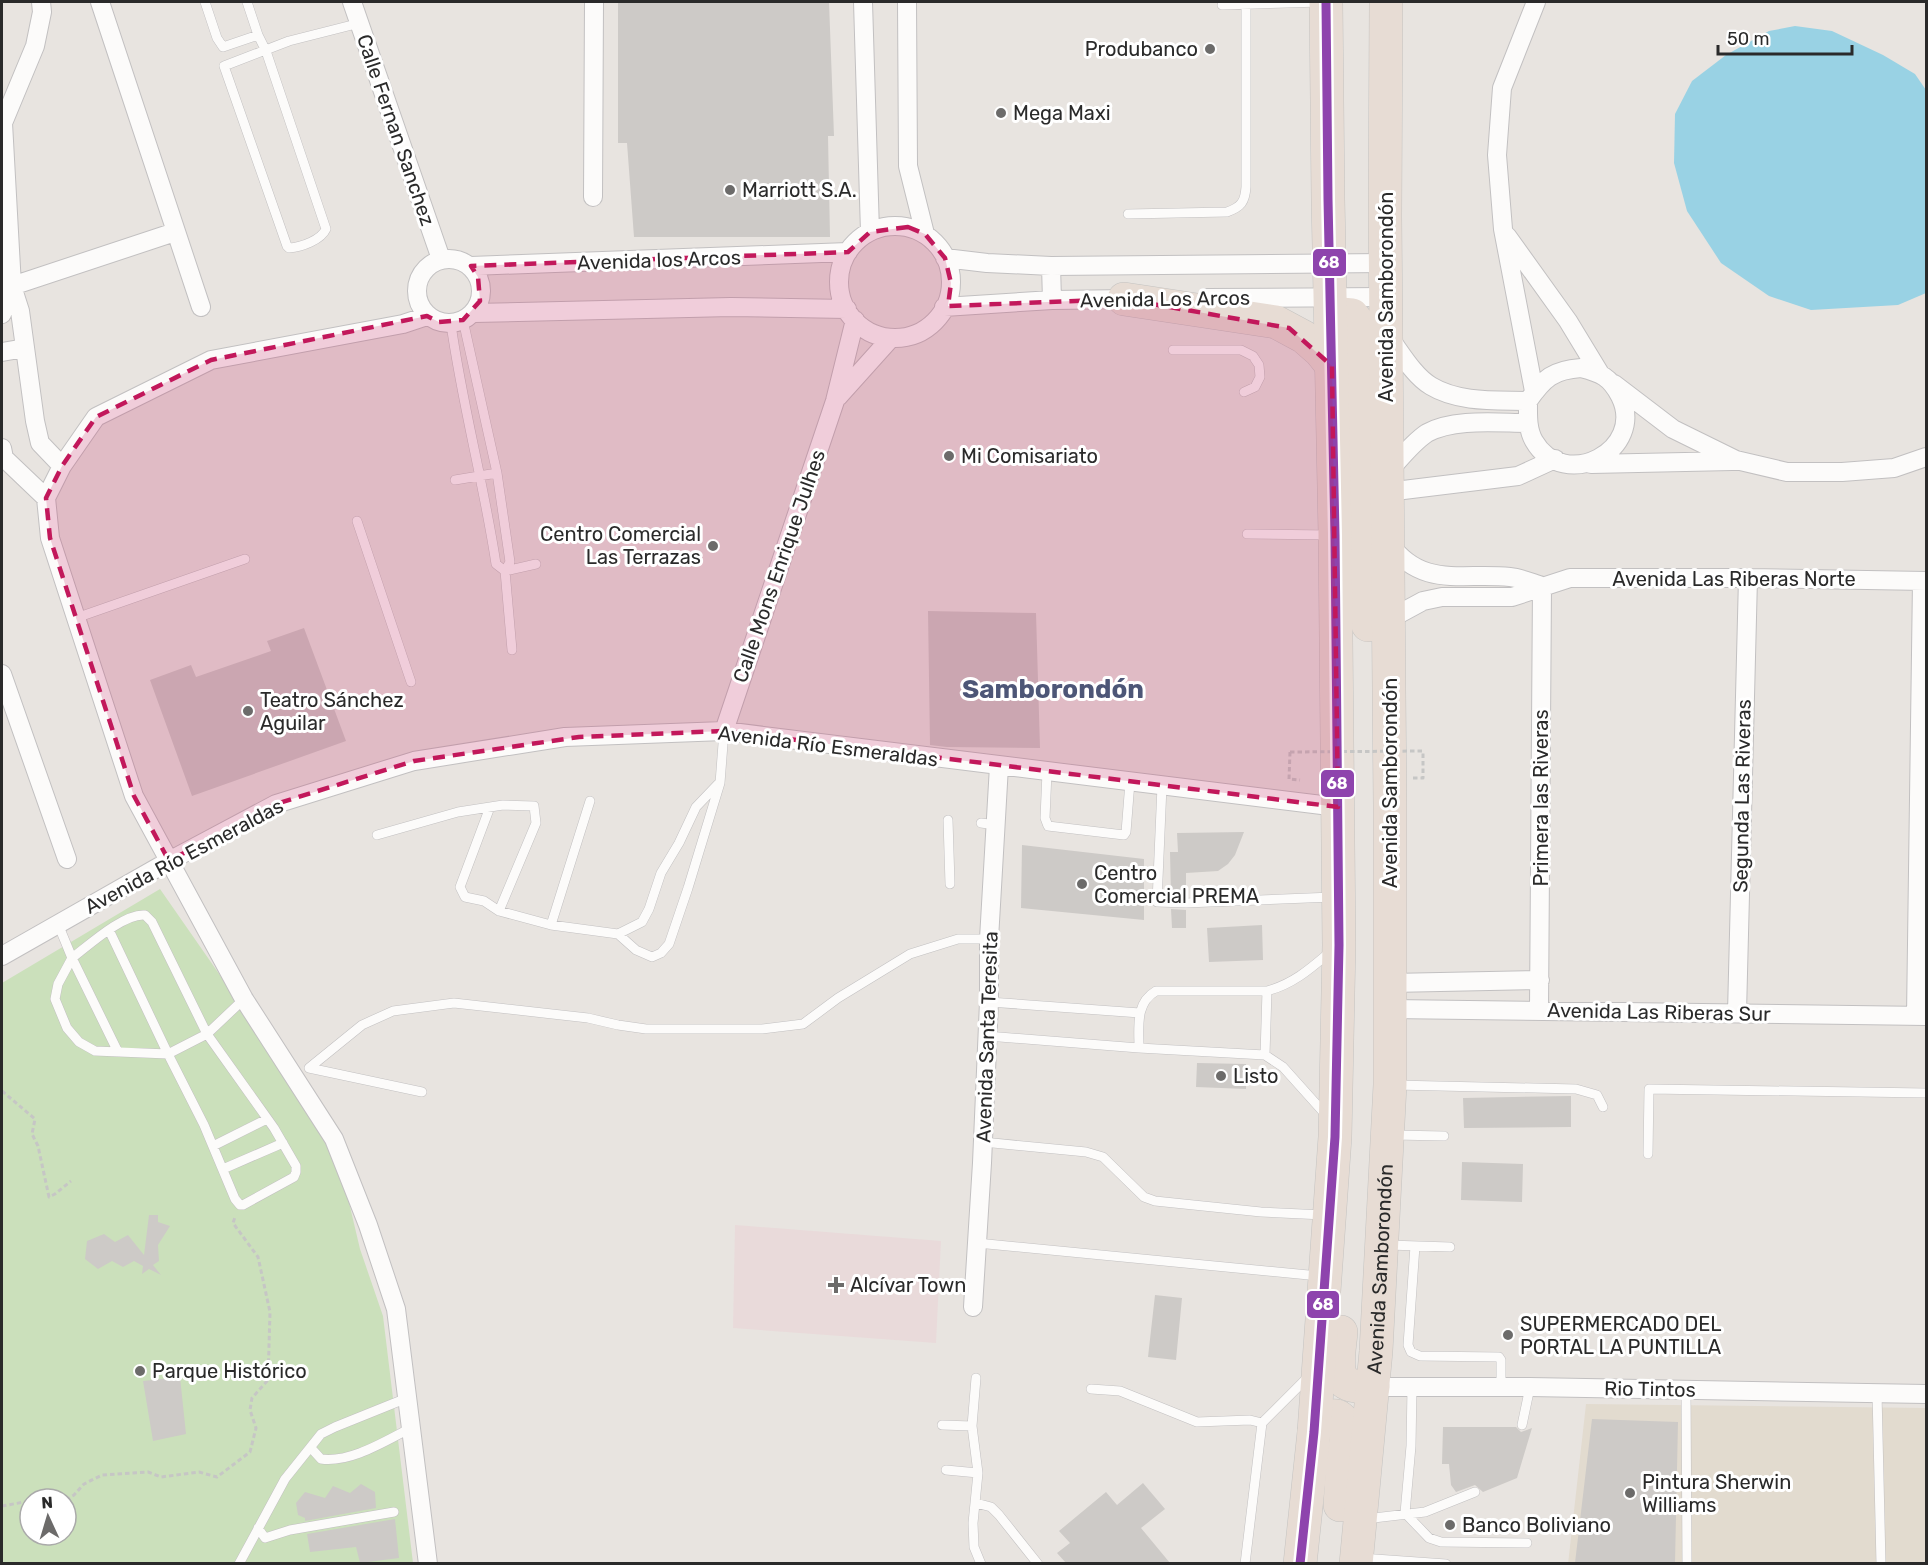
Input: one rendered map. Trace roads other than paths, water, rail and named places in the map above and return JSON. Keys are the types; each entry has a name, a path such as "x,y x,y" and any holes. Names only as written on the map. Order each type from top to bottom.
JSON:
{"highway":[{"path":"1300,1563 1314,1432 1330,1216 1335,1131 1339,945 1326,2"},
{"name":"Avenida Samborondón","path":"1362,1561 1361,1519 1383,1245 1390,1085 1386,2"},
{"path":"1124,299 1276,322 1304,337 1332,366"},
{"path":"1331,313 1333,321 1341,314 1352,315 1359,324 1365,600 1390,806"},
{"path":"1335,1131 1349,1233 1339,1370 1344,1383 1373,1387"},
{"path":"1314,1432 1318,1424 1330,1416 1338,1417 1344,1423 1346,1431 1336,1555 1362,1561"}],"street":[{"path":"41,2 42,12 35,46 2,122 12,286 20,311 35,421 40,443 62,466"},
{"path":"100,2 201,307"},
{"name":"Calle Fernan Sanchez","path":"352,2 441,260"},
{"path":"593,197 594,2"},
{"path":"862,2 870,231"},
{"path":"907,2 908,166 925,234"},
{"path":"1536,2 1502,88 1497,155 1503,229 1531,396 1528,423 1534,442 1548,456 1566,464 1736,460"},
{"path":"888,226 908,227 925,234 937,245 950,270 950,295 937,318 928,327 904,337 891,338 865,329 851,315 841,296 839,280 841,266 848,252 857,240 870,231 888,226"},
{"path":"1503,229 1625,406 1623,432 1610,453 1587,464"},
{"path":"12,286 175,232"},
{"name":"Avenida los Arcos","path":"471,267 848,252"},
{"path":"463,319 480,302 482,289 478,277 471,267 451,258 430,264 422,273 417,284 416,295 420,307 428,316 439,322 731,307 851,315"},
{"name":"Avenida Los Arcos","path":"945,258 987,263 1051,266 1386,263"},
{"path":"1051,266 1052,300"},
{"path":"2,314 12,286"},
{"name":"Avenida Los Arcos","path":"944,306 1124,299 1331,313 1386,297"},
{"name":"Calle Mons Enrique Julhes","path":"724,731 835,401 851,315"},
{"path":"428,316 403,324 211,360 96,417 62,466 46,498 50,538 134,796 244,999 334,1139 368,1225 396,1309 428,1563"},
{"path":"1386,333 1410,366 1431,386 1458,397 1531,396 1546,378 1563,369 1581,368 1606,378 1672,429 1736,460 1787,472 1842,472 1894,468 1926,457"},
{"name":"Calle Mons Enrique Julhes","path":"835,401 891,338"},
{"path":"2,352 25,348"},
{"path":"1387,482 1409,448 1428,433 1452,424 1528,423"},
{"path":"2,448 4,458 46,498"},
{"path":"1387,482 1518,476 1555,459"},
{"path":"1388,542 1403,560 1423,572 1441,576 1511,577 1542,586"},
{"name":"Avenida Las Riberas Norte","path":"1388,623 1410,607 1436,598 1512,597 1570,578 1924,581"},
{"name":"Segunda Las Riveras","path":"1737,1013 1748,578"},
{"path":"1921,1016 1924,581"},
{"name":"Primera las Riveras","path":"1539,1010 1542,586"},
{"path":"2,674 67,859"},
{"name":"Avenida Río Esmeraldas","path":"2,956 169,861 276,804 414,761 565,737 724,731 1338,807"},
{"name":"Avenida Santa Teresita","path":"973,1307 989,1002 986,887 989,824 999,766"},
{"name":"Avenida Las Riberas Sur","path":"1391,996 1540,980"},
{"name":"Avenida Las Riberas Sur","path":"1391,996 1539,1010 1921,1016"},
{"name":"Rio Tintos","path":"1373,1387 1530,1387 1926,1394"}],"lane":[{"path":"205,2 220,45 223,47 258,35"},
{"path":"247,2 266,51 326,229 322,236 289,249 224,66 266,51 289,41 360,23"},
{"path":"1222,5 1326,2"},
{"path":"1128,214 1227,212 1237,208 1243,202 1246,187 1246,4"},
{"path":"463,319 498,472 510,562 505,571 512,650"},
{"path":"463,319 456,363 496,564 505,571"},
{"path":"1173,350 1241,350 1253,356 1259,365 1260,377 1256,387 1244,392"},
{"path":"471,432 488,428"},
{"path":"455,480 498,472"},
{"path":"357,521 411,682"},
{"path":"1247,534 1335,535"},
{"path":"76,618 245,559"},
{"path":"505,571 536,564"},
{"path":"490,807 460,887 465,897 484,901 499,912 551,925 618,934 636,950 652,957 661,953 669,944 720,783 724,731"},
{"path":"1047,772 1045,818 1048,826 1113,834 1124,835 1126,832 1130,782"},
{"path":"618,934 642,922 649,909 661,873 679,843 696,807 720,783"},
{"path":"1162,786 1157,902 1339,897"},
{"path":"551,925 590,801"},
{"path":"377,835 458,812 503,805 534,806 536,823 499,912"},
{"path":"948,820 950,884"},
{"path":"109,930 168,1054 213,1146 235,1199 240,1205 250,1203 294,1177 296,1166 267,1119 207,1034 152,922 146,915 138,914 109,930 72,958 58,984 55,999 67,1028 79,1042 95,1051 168,1054 207,1034 244,999"},
{"path":"58,924 118,1052"},
{"path":"422,1092 309,1068 362,1025 393,1011 454,1003 588,1018 646,1029 762,1029 803,1024 838,998 910,954 958,939 989,939"},
{"path":"1138,1048 1140,1013 1148,996 1156,992 1267,991 1299,978 1339,945"},
{"path":"1265,1055 1267,991"},
{"path":"989,1002 1140,1013"},
{"path":"987,1036 1265,1055 1282,1067 1335,1131"},
{"path":"1390,1085 1576,1089 1597,1095 1603,1107"},
{"path":"1648,1154 1649,1089 1926,1093"},
{"path":"213,1146 267,1119"},
{"path":"1388,1135 1444,1136"},
{"path":"983,1142 1086,1152 1103,1157 1144,1197 1155,1201 1261,1212 1330,1216"},
{"path":"223,1169 283,1143"},
{"path":"977,1244 1325,1276"},
{"path":"1383,1245 1450,1247"},
{"path":"1415,1246 1408,1345 1411,1352 1420,1356 1500,1357 1501,1388"},
{"path":"1245,1563 1262,1424 1318,1367"},
{"path":"976,1378 972,1426 978,1473 973,1523 974,1547 981,1563"},
{"path":"1412,1387 1411,1446 1405,1513 1429,1538 1441,1542 1527,1543"},
{"path":"1522,1425 1530,1387"},
{"path":"1091,1389 1120,1391 1197,1422 1250,1420 1262,1424"},
{"path":"1686,1390 1687,1563"},
{"path":"1877,1393 1881,1563"},
{"path":"239,1563 285,1479 321,1434 407,1398"},
{"path":"942,1425 972,1426"},
{"path":"311,1448 321,1459 333,1461 411,1428"},
{"path":"945,1470 978,1473"},
{"path":"1361,1519 1425,1512 1475,1492"},
{"path":"976,1503 991,1507 1038,1563"},
{"path":"258,1528 265,1538 271,1538 290,1530 394,1512"},
{"path":"1362,1561 1446,1563"}],"water":[{"path":"1795,26 1832,31 1883,55 1915,74 1926,90 1926,293 1898,305 1811,310 1769,296 1721,263 1687,211 1674,163 1675,114 1692,81 1726,55 1769,31"}],"place":[{"name":"Produbanco","path":"1210,49"},
{"name":"Mega Maxi","path":"1001,113"},
{"name":"Marriott S.A.","path":"730,190"},
{"name":"Mi Comisariato","path":"949,456"},
{"name":"Centro Comercial Las Terrazas","path":"713,546"},
{"name":"Teatro Sánchez Aguilar","path":"248,711"},
{"name":"Centro Comercial PREMA","path":"1082,884"},
{"name":"Listo","path":"1221,1076"},
{"name":"Alcívar Town","path":"836,1285"},
{"name":"SUPERMERCADO DEL PORTAL LA PUNTILLA","path":"1508,1335"},
{"name":"Parque Histórico","path":"140,1371"},
{"name":"Pintura Sherwin Williams","path":"1630,1493"},
{"name":"Banco Boliviano","path":"1450,1525"}],"district":[{"name":"Samborondón","path":"1053,689"}]}
